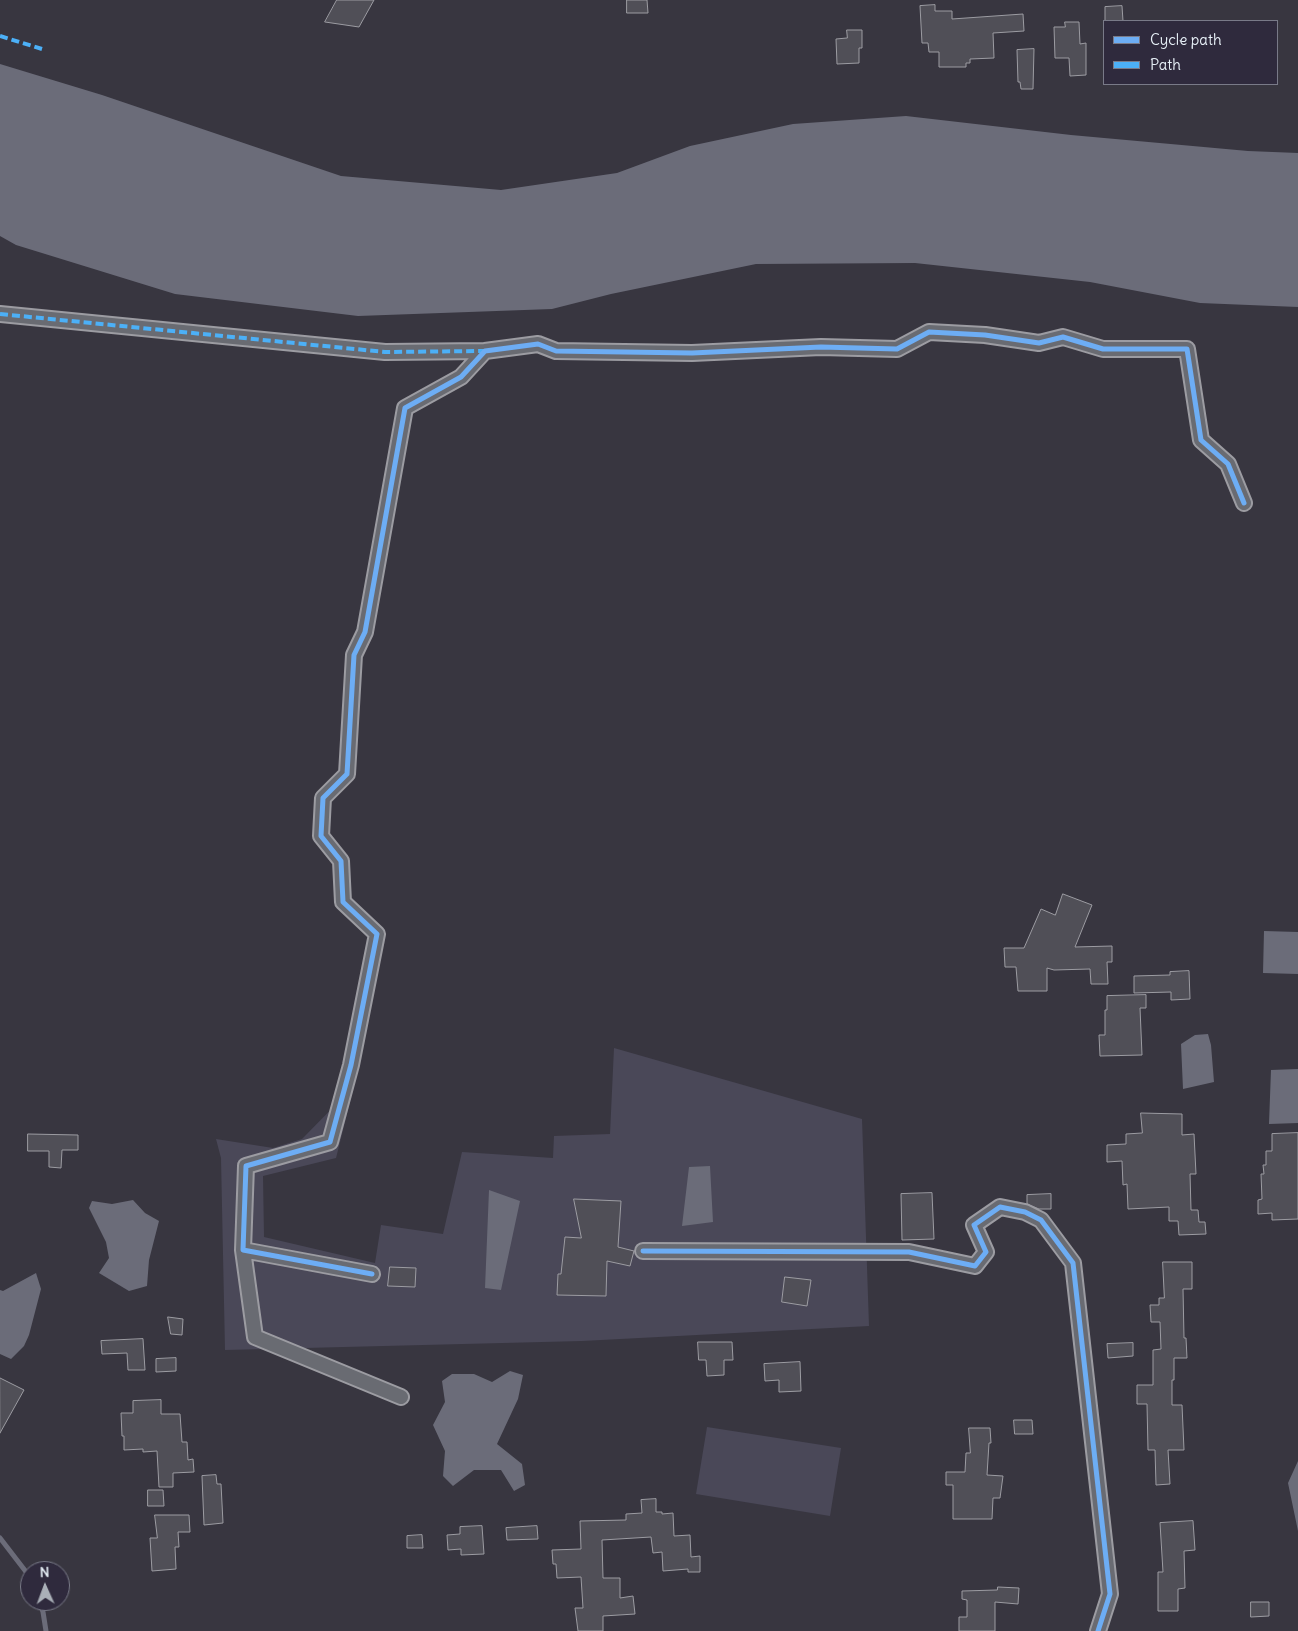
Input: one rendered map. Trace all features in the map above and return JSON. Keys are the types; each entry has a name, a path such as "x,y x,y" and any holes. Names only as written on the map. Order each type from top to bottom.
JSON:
{"street":[{"path":"0,314 385,352 485,350 538,344 556,351 692,354 820,347 897,349 929,332 986,335 1040,343 1063,337 1103,349 1187,349 1201,440 1228,464 1244,503"},
{"path":"401,1397 255,1337 243,1250 246,1166 330,1142 351,1065 377,934 343,902 341,861 321,836 323,798 347,774 354,655 365,632 404,408 461,377 485,350"},
{"path":"643,1252 909,1252 975,1266 986,1252 974,1224 1000,1207 1025,1212 1041,1220 1073,1264 1110,1594 1098,1631"},
{"path":"243,1250 372,1274"}],"shaded area":[{"path":"0,64 102,95 341,176 501,190 617,173 690,146 793,124 906,116 1071,135 1248,151 1298,153 1298,307 1200,303 1090,282 915,263 756,264 611,294 552,309 358,316 175,294 16,245 0,236"},
{"path":"1264,931 1298,932 1298,974 1263,973"},
{"path":"1208,1034 1211,1045 1214,1082 1183,1089 1181,1044 1195,1035"},
{"path":"614,1048 862,1119 869,1326 582,1341 225,1350 221,1158 216,1139 273,1148 302,1139 354,1086 336,1158 263,1176 264,1237 375,1263 381,1225 443,1234 462,1152 553,1158 554,1136 610,1134"},
{"path":"1298,1069 1298,1123 1269,1124 1271,1070"},
{"path":"710,1166 713,1222 682,1226 689,1167"},
{"path":"489,1190 520,1201 501,1290 485,1288"},
{"path":"133,1200 145,1213 159,1221 149,1260 147,1286 129,1291 99,1273 109,1258 106,1242 89,1208 92,1201 112,1204"},
{"path":"36,1273 41,1289 29,1335 24,1346 11,1359 0,1354 0,1290 3,1291"},
{"path":"510,1371 523,1375 518,1399 497,1444 522,1464 525,1485 514,1491 501,1470 474,1470 453,1486 443,1476 445,1451 433,1425 445,1402 442,1381 452,1374 474,1374 492,1382"},
{"path":"707,1427 841,1448 830,1516 696,1494"},
{"path":"1298,1461 1298,1531 1288,1483"}],"building":[{"path":"337,0 374,0 359,27 325,22"},
{"path":"627,0 647,0 648,13 627,13"},
{"path":"935,5 935,11 952,11 952,19 1023,14 1024,31 993,33 994,58 970,59 970,63 966,63 966,67 939,67 939,52 929,52 928,43 922,43 920,6"},
{"path":"1122,6 1123,20 1105,20 1105,7"},
{"path":"1065,22 1079,22 1080,44 1086,43 1086,75 1070,76 1069,58 1055,58 1054,27 1065,27"},
{"path":"847,30 862,30 862,48 859,48 859,63 837,64 836,39 847,38"},
{"path":"1034,49 1033,89 1021,89 1020,82 1018,82 1017,50"},
{"path":"1063,894 1092,905 1075,947 1112,946 1112,962 1107,962 1108,984 1091,984 1090,969 1054,970 1047,968 1047,991 1018,991 1016,967 1005,967 1004,948 1024,948 1041,909 1055,915"},
{"path":"1189,971 1190,999 1171,1000 1171,992 1134,993 1134,976 1170,975 1170,972"},
{"path":"1146,995 1146,1008 1140,1008 1142,1055 1100,1056 1099,1035 1105,1035 1107,996"},
{"path":"1141,1113 1182,1114 1182,1135 1194,1134 1196,1174 1190,1174 1191,1210 1198,1210 1199,1222 1205,1222 1206,1234 1179,1235 1178,1221 1169,1221 1169,1207 1128,1209 1127,1184 1123,1185 1122,1161 1107,1162 1107,1145 1126,1144 1126,1134 1142,1133"},
{"path":"1298,1133 1298,1219 1272,1220 1272,1213 1258,1214 1258,1200 1262,1199 1261,1174 1264,1174 1263,1165 1266,1165 1266,1151 1272,1151 1272,1134"},
{"path":"28,1134 78,1135 78,1150 62,1150 61,1168 49,1167 49,1151 28,1151"},
{"path":"932,1193 934,1239 902,1240 901,1194"},
{"path":"1051,1194 1051,1209 1039,1209 1027,1204 1027,1195"},
{"path":"574,1199 621,1201 618,1247 634,1251 630,1266 607,1261 606,1296 557,1295 558,1274 561,1274 565,1237 581,1238"},
{"path":"1163,1262 1192,1262 1192,1289 1183,1289 1184,1338 1186,1338 1187,1358 1174,1358 1174,1380 1172,1380 1172,1405 1182,1405 1184,1450 1168,1450 1170,1484 1156,1485 1155,1450 1148,1450 1147,1404 1137,1404 1137,1385 1153,1385 1153,1350 1161,1349 1160,1322 1151,1322 1150,1305 1159,1305 1159,1298 1164,1298"},
{"path":"390,1267 416,1268 415,1287 388,1286"},
{"path":"785,1277 811,1280 807,1306 782,1302"},
{"path":"168,1317 183,1319 182,1335 171,1334"},
{"path":"143,1339 145,1370 128,1370 127,1353 102,1354 101,1341"},
{"path":"698,1342 732,1342 733,1360 724,1360 724,1375 707,1376 706,1360 699,1360"},
{"path":"1133,1343 1133,1356 1108,1358 1107,1344"},
{"path":"176,1358 176,1371 156,1372 156,1359"},
{"path":"800,1362 801,1391 779,1392 779,1380 765,1381 764,1364"},
{"path":"0,1378 24,1390 0,1433"},
{"path":"161,1400 161,1414 180,1414 182,1442 187,1442 188,1460 193,1459 194,1472 173,1473 173,1487 159,1487 157,1451 143,1452 143,1449 124,1450 124,1436 122,1436 121,1413 133,1413 133,1401"},
{"path":"1014,1420 1032,1420 1033,1434 1015,1434"},
{"path":"969,1428 990,1428 991,1443 989,1443 987,1475 1003,1476 1000,1498 993,1498 992,1519 953,1519 953,1485 946,1485 946,1472 965,1472 966,1453 970,1453"},
{"path":"216,1475 217,1484 221,1484 223,1523 204,1525 202,1476"},
{"path":"148,1490 163,1490 164,1506 148,1506"},
{"path":"656,1499 656,1512 662,1512 662,1514 673,1513 674,1536 690,1535 691,1557 700,1556 700,1572 688,1572 688,1569 663,1571 662,1552 653,1553 651,1537 602,1540 603,1578 620,1578 620,1598 633,1596 635,1614 603,1616 603,1631 578,1631 575,1608 583,1608 581,1577 557,1578 552,1550 581,1549 580,1521 626,1520 626,1514 642,1513 641,1500"},
{"path":"155,1515 189,1515 190,1532 178,1532 179,1547 175,1547 176,1569 152,1571 150,1538 157,1538"},
{"path":"1193,1521 1195,1550 1184,1551 1185,1588 1178,1589 1178,1611 1158,1611 1158,1572 1163,1572 1160,1523"},
{"path":"482,1526 484,1554 461,1555 461,1549 448,1550 447,1535 460,1534 460,1527"},
{"path":"537,1526 538,1539 507,1540 506,1528"},
{"path":"422,1535 423,1548 407,1548 407,1536"},
{"path":"998,1587 1019,1588 1018,1604 995,1602 995,1631 959,1631 959,1617 967,1617 967,1600 962,1599 962,1591 997,1590"},
{"path":"1251,1602 1269,1602 1269,1616 1251,1617"}],"waterway":[{"path":"0,1538 20,1564"},
{"path":"43,1611 46,1631"}],"marked path":[{"path":"0,36 42,49"},
{"path":"0,314 385,352 485,351"}],"cycle path":[{"path":"372,1274 243,1250 246,1166 330,1142 351,1065 377,934 343,902 341,861 321,836 323,798 347,774 354,655 365,632 405,408 461,377 485,351 538,344 556,351 692,353 821,347 897,349 929,332 985,335 1039,343 1063,337 1103,349 1187,349 1201,440 1228,464 1244,503"},
{"path":"643,1251 909,1252 975,1266 986,1252 974,1225 1000,1207 1025,1212 1041,1220 1073,1263 1110,1594 1098,1631"}]}
